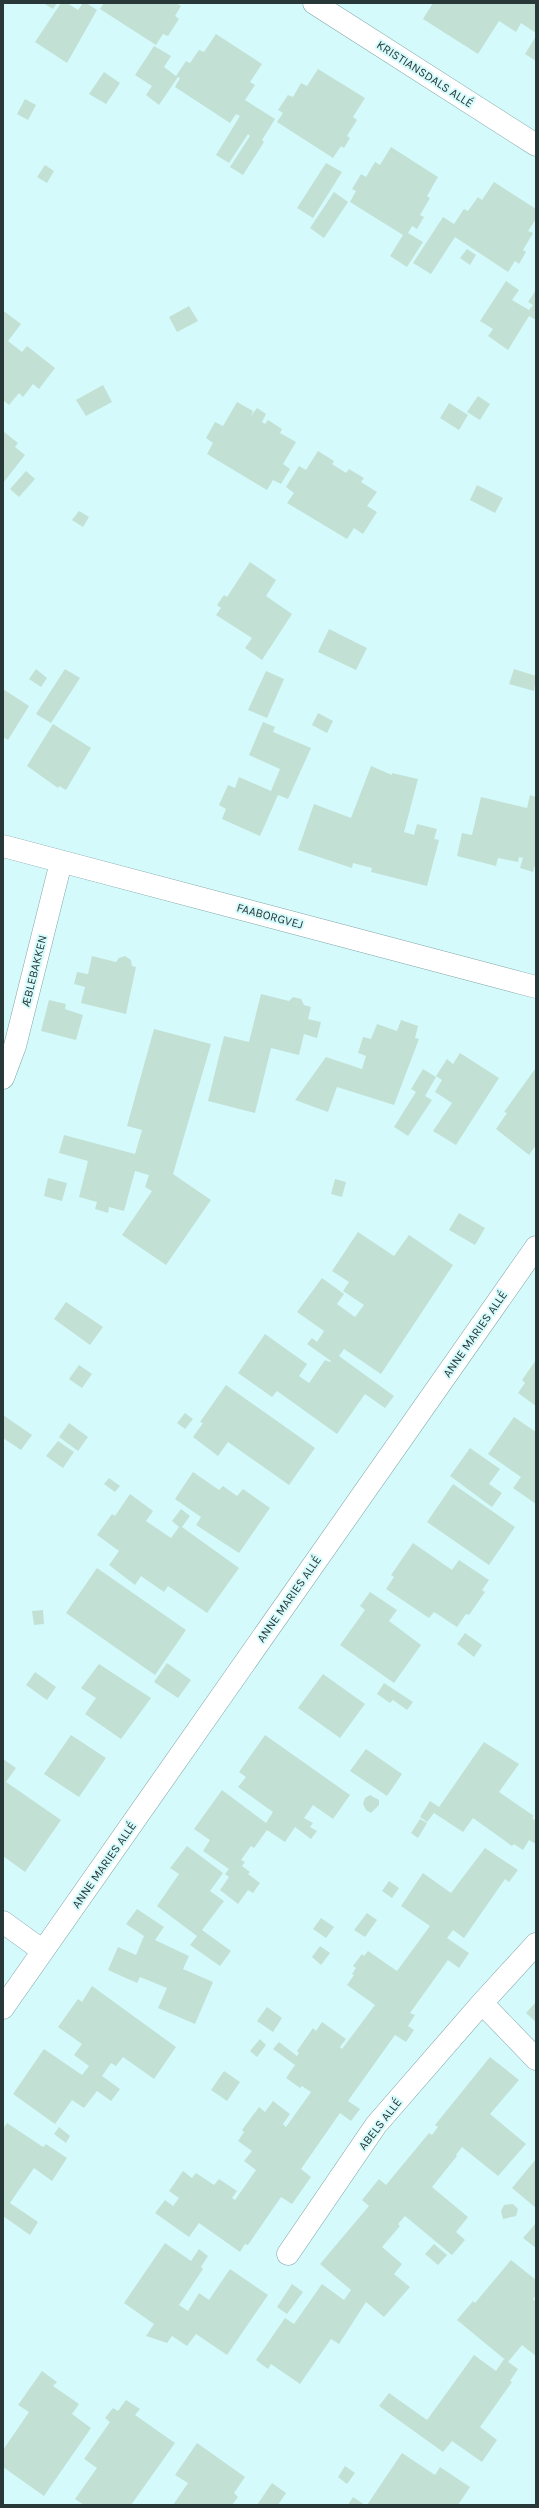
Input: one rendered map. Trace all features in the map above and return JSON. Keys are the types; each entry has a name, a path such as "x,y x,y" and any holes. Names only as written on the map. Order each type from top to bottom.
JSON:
{"street":[{"name":"KRISTIANSDALS ALLÉ","path":"314,3 536,145"},
{"name":"FAABORGVEJ","path":"3,846 536,987"},
{"name":"ÆBLEBAKKEN","path":"3,1078 15,1046 61,862"},
{"name":"ANNE MARIES ALLÉ","path":"3,2008 536,1247"},
{"path":"3,1922 43,1951"},
{"name":"ABELS ALLÉ","path":"288,2254 376,2125 482,2003 536,1944"},
{"path":"482,2003 536,2060"}],"building":[{"path":"43,3 57,3 53,9"},
{"path":"61,3 67,3 78,10 83,3 86,3 97,10 67,63 35,42"},
{"path":"104,3 176,3 181,6 175,16 179,19 168,36 163,34 156,45 100,9"},
{"path":"433,3 536,3 536,33 521,23 516,32 499,21 478,54 423,19"},
{"path":"216,34 262,64 250,82 255,85 245,100 275,119 262,140 264,142 243,175 230,167 250,136 248,134 229,163 216,155 240,116 236,114 230,123 175,87 180,78 178,77 159,105 146,95 152,86 135,75 154,46 171,56 164,67 176,76 186,61 190,63 199,50 204,52"},
{"path":"536,36 536,61 525,54"},
{"path":"318,69 365,98 353,117 357,120 347,136 350,138 344,148 341,146 333,158 277,122 283,113 278,110 288,95 293,97 301,83 307,86"},
{"path":"104,72 120,83 106,104 89,94"},
{"path":"25,99 36,105 28,120 17,114"},
{"path":"391,147 438,177 427,196 430,198 420,215 424,217 417,229 412,226 408,233 423,242 407,267 390,256 403,235 350,202 356,191 352,189 361,174 366,177 375,162 380,165"},
{"path":"326,163 342,172 313,218 297,208"},
{"path":"45,165 54,171 47,183 37,177"},
{"path":"494,182 536,209 536,219 528,231 533,233 523,250 526,252 519,264 515,261 508,272 455,237 431,274 413,263 443,217 454,224 464,209 468,211 478,197 482,200"},
{"path":"334,192 348,202 324,238 310,228"},
{"path":"467,249 476,255 470,265 460,258"},
{"path":"506,281 519,290 512,300 529,310 533,305 528,302 536,290 536,320 529,316 508,350 488,336 493,329 480,321"},
{"path":"189,306 198,321 177,332 169,317"},
{"path":"3,312 21,324 8,341 22,352 27,346 55,368 39,389 33,384 23,397 19,393 9,405 3,400"},
{"path":"103,385 112,402 86,416 76,400"},
{"path":"478,396 490,404 480,420 467,412"},
{"path":"237,402 253,411 251,416 257,408 266,414 262,422 265,424 268,420 282,429 280,433 296,442 283,464 290,469 281,484 273,480 267,490 207,454 213,443 206,438 215,422 223,426"},
{"path":"449,403 468,415 459,430 440,418"},
{"path":"3,431 18,443 15,447 25,455 3,483"},
{"path":"318,451 334,461 332,464 346,473 349,469 364,478 361,482 377,492 367,506 377,512 363,534 354,528 347,539 287,503 294,493 286,487 299,466 306,470"},
{"path":"26,471 35,479 19,497 10,489"},
{"path":"477,485 503,498 495,513 470,500"},
{"path":"79,511 89,517 83,527 72,520"},
{"path":"250,562 276,580 266,596 292,614 262,660 245,648 252,638 216,615 221,608 217,605 224,595 227,597"},
{"path":"329,629 367,648 356,670 318,652"},
{"path":"36,669 47,678 41,687 29,679"},
{"path":"65,669 80,678 51,723 36,714"},
{"path":"514,669 536,676 534,691 509,684"},
{"path":"266,671 284,679 267,718 248,710"},
{"path":"3,689 29,706 8,740 3,737"},
{"path":"318,713 333,721 327,733 312,725"},
{"path":"263,722 275,727 273,732 311,748 288,799 278,795 260,836 222,819 226,809 219,805 228,785 235,788 239,777 271,791 280,769 249,755"},
{"path":"53,724 91,748 66,790 59,786 58,788 27,766"},
{"path":"371,766 392,775 392,773 418,779 404,832 414,835 417,824 437,829 434,839 439,840 427,886 371,872 372,868 353,863 352,868 298,850 314,804 351,818"},
{"path":"530,795 536,797 536,862 533,872 520,868 523,858 519,857 518,862 498,858 496,866 457,856 462,833 472,835 481,797 527,808"},
{"path":"92,956 116,962 119,958 125,956 131,960 132,966 136,967 126,1014 81,1003 85,987 74,984 77,972 88,974"},
{"path":"261,994 289,1001 293,997 301,999 304,1005 311,1007 308,1019 321,1022 317,1038 304,1034 299,1055 271,1048 255,1113 208,1101 224,1036 249,1042"},
{"path":"49,1000 66,1004 65,1009 83,1015 76,1040 41,1031"},
{"path":"401,1020 418,1026 415,1038 419,1039 394,1105 337,1087 328,1112 295,1100 326,1057 362,1069 366,1056 358,1053 363,1037 371,1039 377,1024 397,1031"},
{"path":"154,1029 211,1044 173,1174 211,1200 166,1265 122,1235 152,1191 145,1187 149,1175 135,1171 124,1211 109,1207 108,1213 95,1209 97,1202 79,1197 88,1161 59,1153 64,1135 135,1154 142,1130 127,1126"},
{"path":"460,1053 499,1078 456,1145 433,1131 452,1103 435,1092 442,1080 436,1076 447,1059 453,1064"},
{"path":"423,1069 436,1077 425,1096 432,1100 408,1136 394,1127 416,1092 411,1089"},
{"path":"535,1069 536,1145 529,1155 496,1129 507,1113 504,1112"},
{"path":"48,1178 67,1183 62,1201 44,1196"},
{"path":"335,1179 346,1182 342,1197 331,1194"},
{"path":"459,1213 485,1228 475,1245 449,1230"},
{"path":"358,1232 394,1256 409,1235 453,1265 381,1374 344,1349 339,1356 394,1396 385,1408 365,1394 337,1434 277,1391 272,1397 238,1373 265,1334 307,1364 299,1376 309,1383 325,1360 331,1361 307,1344 312,1338 317,1342 324,1331 297,1312 322,1278 344,1294 337,1304 355,1317 364,1305 343,1291 349,1282 332,1271"},
{"path":"66,1302 103,1327 90,1345 54,1319"},
{"path":"536,1360 536,1406 518,1393 525,1383 522,1380"},
{"path":"79,1365 92,1374 82,1388 69,1379"},
{"path":"226,1385 315,1448 289,1485 228,1442 218,1456 193,1437 203,1423 200,1422"},
{"path":"185,1413 193,1419 185,1429 177,1423"},
{"path":"3,1415 32,1435 21,1450 3,1438"},
{"path":"514,1417 536,1432 536,1504 513,1488 521,1477 488,1454"},
{"path":"69,1423 88,1437 78,1451 59,1437"},
{"path":"58,1441 74,1452 63,1468 46,1456"},
{"path":"470,1448 500,1469 489,1484 502,1493 492,1507 450,1476"},
{"path":"193,1472 219,1490 223,1486 237,1496 243,1489 270,1508 239,1553 196,1525 201,1517 175,1499"},
{"path":"109,1478 120,1486 115,1492 104,1484"},
{"path":"453,1484 515,1527 489,1565 427,1522"},
{"path":"130,1494 153,1511 146,1521 171,1538 179,1527 172,1521 181,1509 190,1516 182,1527 239,1568 207,1613 168,1586 164,1592 141,1576 135,1585 109,1565 119,1551 97,1535 112,1514 115,1516"},
{"path":"413,1543 452,1570 459,1560 489,1580 482,1590 485,1592 469,1615 466,1614 457,1627 434,1612 429,1618 386,1589 394,1577 391,1575"},
{"path":"97,1568 186,1630 155,1675 66,1613"},
{"path":"370,1592 397,1610 389,1621 421,1645 394,1683 340,1645 365,1610 360,1606"},
{"path":"43,1610 44,1624 34,1625 32,1611"},
{"path":"465,1633 482,1645 474,1657 457,1644"},
{"path":"167,1663 191,1680 178,1698 154,1682"},
{"path":"99,1664 151,1698 121,1739 85,1714 96,1698 81,1688"},
{"path":"35,1672 56,1687 47,1700 26,1685"},
{"path":"323,1674 365,1704 340,1738 298,1708"},
{"path":"384,1683 413,1702 407,1710 393,1700 390,1703 377,1694"},
{"path":"71,1735 106,1758 79,1797 44,1774"},
{"path":"265,1735 350,1795 333,1819 313,1805 304,1818 313,1823 310,1827 317,1831 311,1839 295,1827 285,1842 267,1830 254,1848 251,1846 241,1860 245,1862 242,1866 250,1872 248,1874 260,1883 253,1893 248,1890 238,1904 220,1890 229,1877 225,1874 229,1869 203,1851 210,1840 194,1829 222,1790 266,1823 273,1812 238,1787 246,1777 239,1772"},
{"path":"484,1742 519,1764 499,1792 534,1816 532,1818 536,1821 536,1844 529,1840 523,1850 514,1844 512,1846 473,1818 463,1832 434,1813 427,1822 420,1817 430,1801 439,1807"},
{"path":"366,1749 402,1774 387,1796 350,1771"},
{"path":"3,1759 16,1768 6,1782 61,1820 25,1872 3,1856"},
{"path":"370,1795 379,1800 379,1805 371,1813 366,1810 363,1804 365,1798"},
{"path":"420,1819 427,1823 418,1838 411,1833"},
{"path":"187,1846 223,1873 210,1891 224,1901 202,1930 231,1951 220,1966 190,1945 197,1936 157,1906 179,1874 170,1868"},
{"path":"485,1848 518,1870 509,1882 505,1879 464,1938 453,1930 447,1938 469,1953 459,1968 448,1960 410,2013 415,2015 408,2026 414,2030 406,2042 395,2035 355,2091 348,2101 360,2109 351,2121 340,2113 301,2169 311,2177 292,2204 281,2197 248,2245 245,2244 240,2252 199,2223 189,2237 155,2213 165,2200 173,2206 179,2198 169,2191 183,2171 192,2178 196,2173 214,2185 219,2179 237,2191 232,2198 235,2200 256,2170 244,2161 252,2151 238,2141 244,2132 242,2130 259,2107 265,2112 273,2101 290,2114 283,2124 286,2127 311,2092 302,2086 300,2088 286,2078 295,2065 273,2049 279,2042 297,2056 299,2053 297,2051 313,2028 316,2031 322,2022 346,2039 340,2047 342,2049 375,2005 347,1985 354,1975 352,1974 356,1968 353,1966 362,1954 364,1956 368,1951 397,1971 430,1926 401,1906 423,1873 451,1893"},
{"path":"389,1881 399,1888 392,1898 382,1891"},
{"path":"137,1909 164,1927 155,1940 189,1956 183,1969 213,1982 195,2024 158,2008 167,1988 140,1977 137,1983 108,1970 118,1947 136,1955 144,1936 126,1924"},
{"path":"367,1913 377,1920 365,1937 354,1930"},
{"path":"321,1918 334,1927 326,1938 313,1929"},
{"path":"320,1946 330,1953 321,1965 312,1957"},
{"path":"92,1986 176,2047 154,2079 123,2057 116,2066 111,2063 102,2076 120,2089 111,2101 97,2091 84,2108 72,2100 55,2124 13,2094 44,2049 82,2075 89,2066 74,2055 82,2044 58,2027 78,1999 82,2002"},
{"path":"536,2002 536,2022 526,2013"},
{"path":"267,2007 282,2018 273,2032 257,2021"},
{"path":"260,2039 266,2045 257,2057 250,2051"},
{"path":"490,2057 519,2080 490,2114 526,2144 498,2176 462,2147 456,2155 457,2156 432,2187 468,2217 456,2232 465,2240 452,2255 405,2216 398,2224 400,2226 382,2247 402,2264 394,2274 410,2287 384,2317 366,2302 339,2344 331,2339 300,2384 271,2364 268,2369 256,2360 285,2318 294,2324 322,2284 344,2300 351,2290 320,2264 369,2206 362,2200 379,2179 386,2185 429,2133 432,2135 438,2127 435,2125"},
{"path":"224,2071 240,2082 227,2101 211,2090"},
{"path":"7,2123 43,2147 46,2144 67,2158 52,2181 34,2168 10,2203 38,2222 30,2235 3,2216 3,2129"},
{"path":"59,2127 70,2136 66,2143 54,2134"},
{"path":"536,2159 536,2208 512,2188"},
{"path":"513,2204 518,2209 516,2216 503,2219 501,2211 504,2205"},
{"path":"536,2223 536,2248 523,2238"},
{"path":"165,2243 191,2261 199,2249 208,2256 201,2267 203,2269 179,2305 188,2311 199,2293 209,2300 230,2269 268,2295 227,2355 196,2334 187,2346 172,2336 167,2343 146,2336 154,2324 124,2303"},
{"path":"434,2244 447,2255 438,2265 425,2254"},
{"path":"511,2260 536,2280 536,2296 533,2299 536,2301 536,2356 522,2345 508,2362 457,2320 473,2301 475,2303"},
{"path":"292,2284 303,2292 287,2314 277,2307"},
{"path":"474,2355 496,2371 504,2359 518,2369 510,2381 512,2382 480,2427 497,2440 482,2462 452,2441 443,2452 379,2406 389,2393 427,2420"},
{"path":"42,2371 57,2382 53,2386 79,2404 72,2414 91,2428 44,2496 3,2467 3,2450 29,2412 18,2405"},
{"path":"126,2400 140,2409 135,2415 175,2443 131,2505 84,2505 75,2499 97,2468 84,2459 110,2422 105,2418 113,2408 118,2411"},
{"path":"197,2443 245,2477 234,2493 238,2497 232,2505 173,2505 188,2483 175,2475"},
{"path":"402,2453 435,2475 440,2467 470,2487 458,2505 367,2505"},
{"path":"345,2466 355,2473 347,2484 338,2477"},
{"path":"272,2483 286,2493 278,2505 257,2505"},
{"path":"353,2497 365,2505 348,2505"}]}
